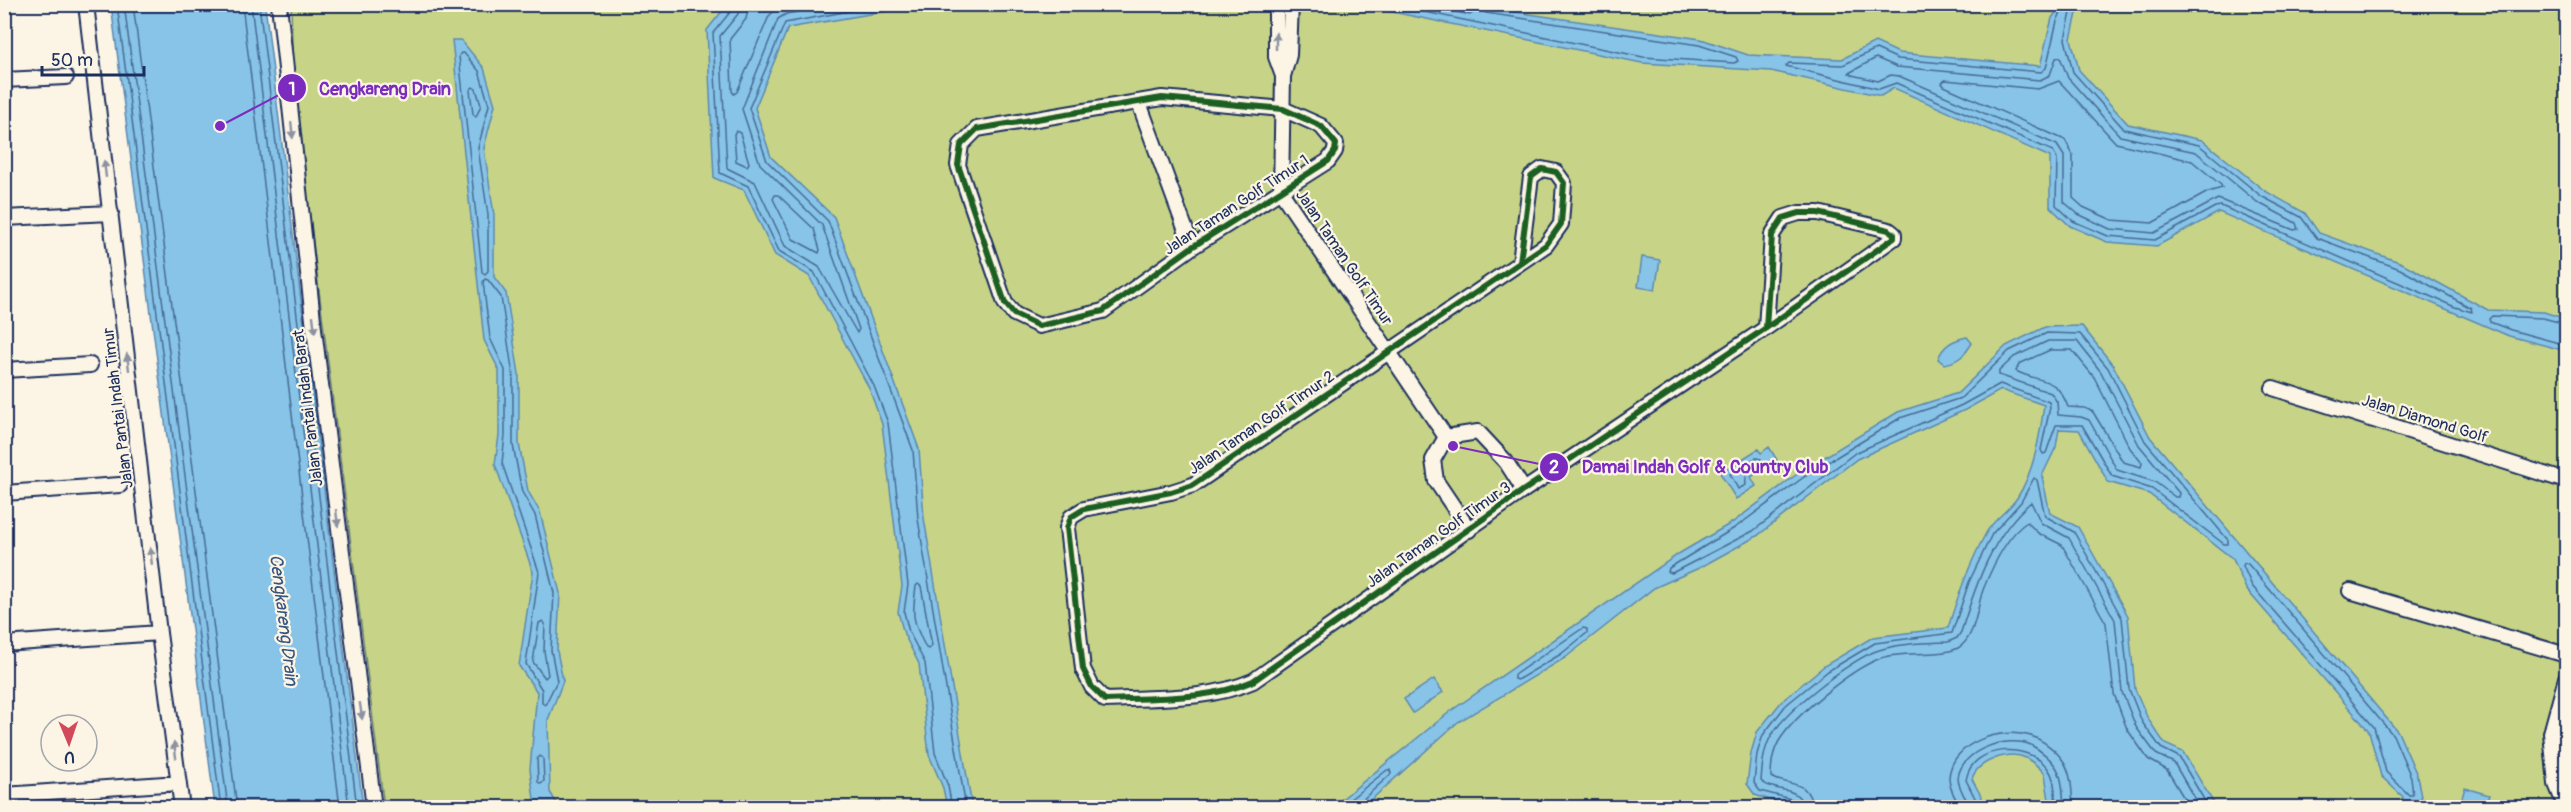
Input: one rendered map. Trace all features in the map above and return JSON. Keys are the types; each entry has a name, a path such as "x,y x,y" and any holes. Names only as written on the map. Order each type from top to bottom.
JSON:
{"street":[{"name":"Jalan Pantai Indah Timur","path":"86,4 159,633 182,807"},
{"name":"Jalan Pantai Indah Barat","path":"279,4 316,341 374,807"},
{"name":"Jalan Taman Golf Timur","path":"1276,4 1276,57 1282,76 1283,109 1281,192 1446,437"},
{"name":"Jalan Taman Golf Timur","path":"1282,76 1288,55 1291,6"},
{"path":"4,80 66,77"},
{"name":"Jalan Taman Golf Timur 1","path":"1162,98 1283,109 1321,126 1336,144 1335,151 1328,161 1192,247 1103,311 1039,326 1014,314 1005,303 958,165 961,145 976,129 1139,103 1162,98"},
{"name":"Jalan Taman Golf Timur 1","path":"1139,103 1192,247"},
{"name":"Jalan Taman Golf Timur 2","path":"1105,700 1092,687 1083,669 1067,528 1071,517 1084,509 1171,492 1193,485 1546,245 1561,224 1564,183 1556,172 1542,169 1531,177 1520,262"},
{"path":"4,218 111,213"},
{"name":"Jalan Taman Golf Timur 3","path":"1105,700 1212,694 1233,690 1253,681 1524,490 1766,328 1894,238 1894,234 1889,230 1818,213 1798,213 1783,218 1772,235 1766,328"},
{"path":"4,370 90,365"},
{"name":"Jalan Diamond Golf","path":"2273,388 2566,481"},
{"path":"1468,530 1436,481 1433,460 1446,437 1478,432 1506,462 1524,490"},
{"path":"4,493 120,485"},
{"path":"2350,591 2566,655"},
{"path":"4,644 159,633"},
{"path":"2566,678 2551,733 2556,784 2566,807"},
{"path":"4,795 179,783"}],"green space":[{"path":"291,5 2566,5 2566,807 384,807 293,84"}],"water":[{"path":"111,5 265,5 363,807 215,807"},
{"path":"727,5 923,5 788,28 755,108 771,157 834,217 919,449 924,518 972,807 947,807 943,788 929,755 919,664 904,634 898,612 902,586 882,424 869,388 809,276 775,255 744,190 714,178 707,30"},
{"path":"1358,5 1467,5 1701,39 1748,55 1842,59 1875,42 1899,53 2040,66 2052,18 2061,5 2079,5 2071,39 2079,70 2128,124 2202,140 2265,191 2305,213 2319,233 2402,263 2488,310 2544,312 2566,319 2566,351 2509,336 2219,212 2157,246 2107,242 2070,226 2050,207 2050,157 1894,88 1881,96 1771,71 1642,63"},
{"path":"452,40 461,40 484,68 495,105 484,148 494,215 494,277 506,293 519,374 519,444 528,491 540,512 560,593 557,651 563,681 548,720 550,792 559,807 535,807 530,769 537,692 519,666 533,572 495,464 499,435 499,370 484,340"},
{"path":"1642,257 1660,260 1655,290 1638,287"},
{"path":"2082,326 2113,365 2150,437 2398,732 2417,775 2423,807 2403,807 2403,797 2381,776 2369,731 2246,589 2233,559 2149,494 2108,482 2079,430 2059,429 2056,447 2042,476 2050,513 2078,527 2128,616 2135,689 2148,719 2165,744 2183,752 2216,807 2050,807 2045,774 2026,758 2011,755 1987,762 1980,767 1972,779 1987,807 1792,807 1755,795 1747,784 1751,753 1757,732 1782,701 1824,666 1873,637 1948,628 1964,580 1980,545 1989,528 2013,503 2023,488 2038,441 2044,405 2001,390 1965,410 1857,459 1757,536 1699,568 1654,588 1565,658 1458,722 1363,807 1322,807 1338,802 1452,710 1680,553 1733,522 1800,472 1898,412 1958,393 2006,346 2045,327"},
{"path":"1967,337 1972,343 1961,357 1944,364 1938,359 1949,344"},
{"path":"1769,447 1777,460 1751,477 1756,486 1736,499 1720,473 1758,449 1761,453"},
{"path":"1434,679 1443,692 1413,713 1404,699"},
{"path":"2465,788 2489,795 2485,807 2459,807"}],"cycle path":[{"path":"1162,98 1283,109 1321,126 1336,144 1335,151 1328,161 1192,247 1103,311 1039,326 1014,314 1005,303 958,165 961,145 977,129 1162,98"},
{"path":"1520,262 1531,177 1542,169 1556,172 1564,183 1561,224 1546,245 1193,485 1171,492 1084,509 1071,517 1067,528 1083,669 1092,687 1105,700 1199,695 1253,681 1524,490 1766,328 1894,238 1894,234 1889,230 1818,213 1799,213 1783,218 1772,235 1766,328"}],"place":[{"name":"Cengkareng Drain","path":"220,126"},
{"name":"Damai Indah Golf & Country Club","path":"1453,446"}]}
